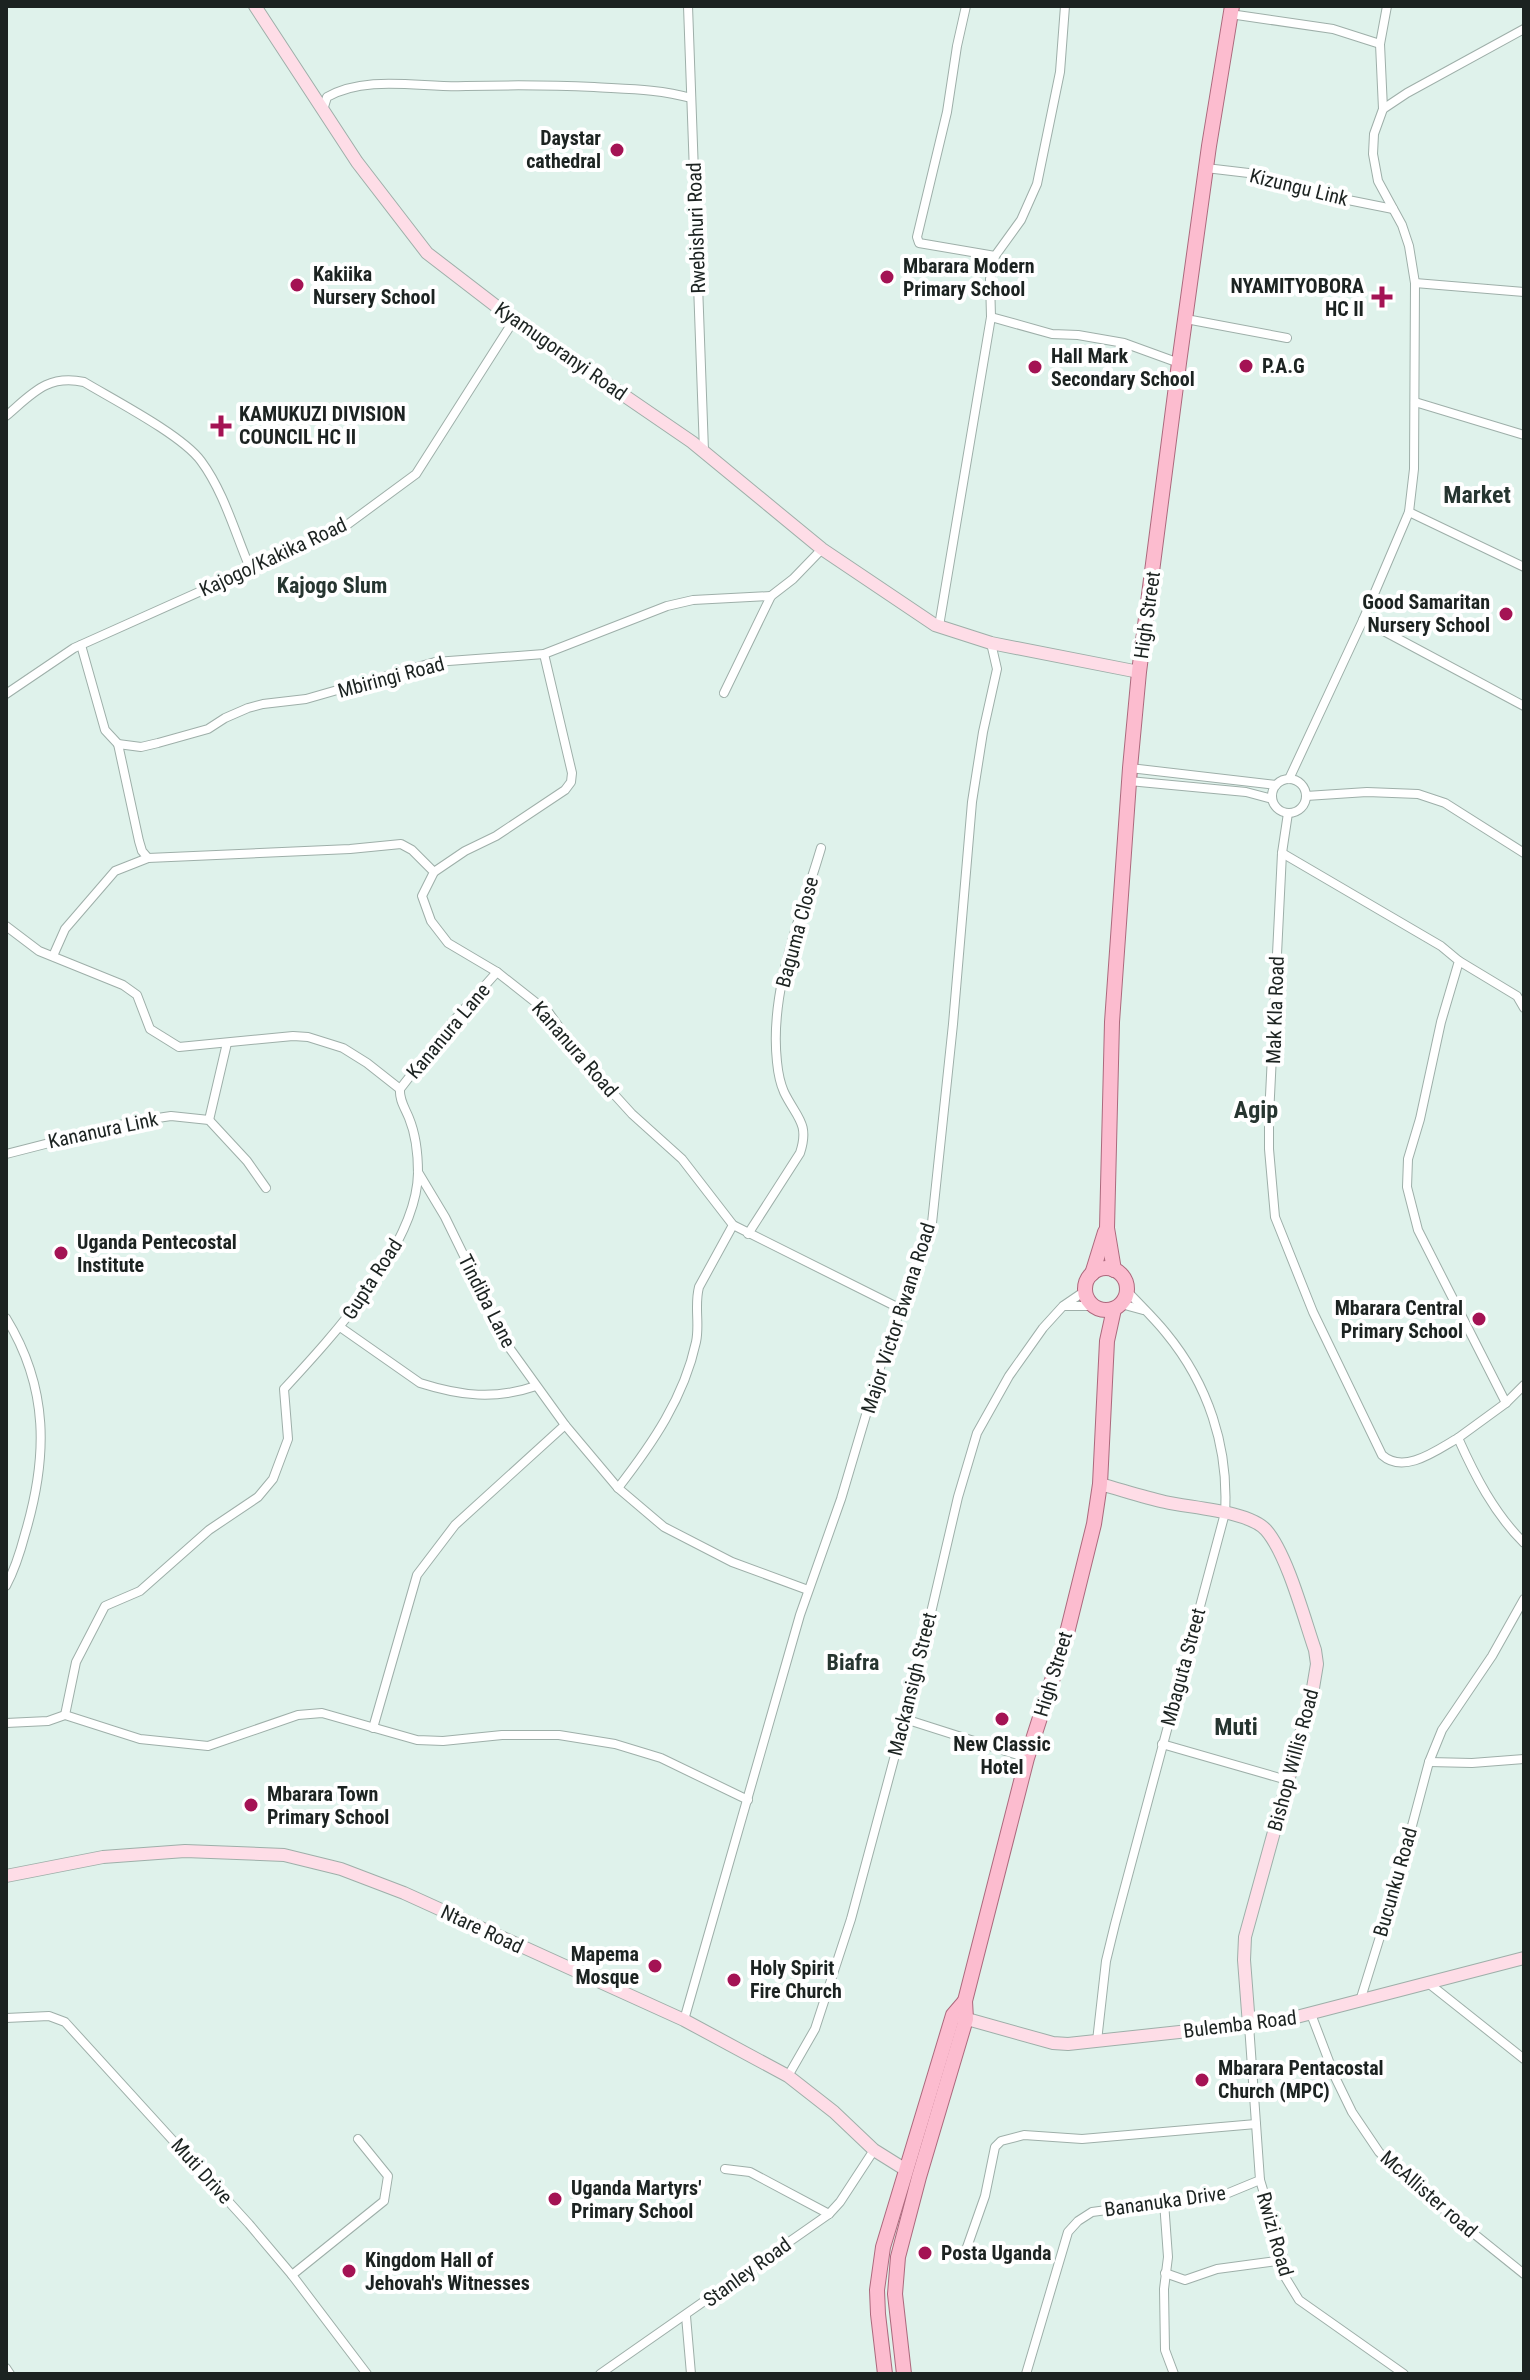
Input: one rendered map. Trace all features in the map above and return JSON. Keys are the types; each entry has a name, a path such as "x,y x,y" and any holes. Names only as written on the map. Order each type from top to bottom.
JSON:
{"main road":[{"name":"Kyamugoranyi Road","path":"255,6 384,200 427,253 514,320 704,451 822,549 939,626 991,643 1139,672"},
{"name":"High Street","path":"1114,1270 1107,1228 1112,1022 1129,775 1139,672 1179,363 1231,10"},
{"name":"High Street","path":"1092,1274 1107,1228"},
{"path":"1107,1268 1125,1278 1121,1301 1095,1307 1085,1291 1086,1282 1092,1274 1107,1268"},
{"name":"High Street","path":"885,2374 880,2347 877,2290 887,2234 965,2001 1027,1758 1066,1637 1094,1524 1100,1484 1107,1341 1121,1301"},
{"name":"High Street","path":"1095,1307 1107,1341"},
{"name":"Bishop Willis Road","path":"1100,1484 1166,1502 1225,1513 1253,1522 1266,1530 1285,1567 1315,1650 1317,1664 1312,1694 1245,1937 1249,2025"},
{"name":"Ntare Road","path":"6,1876 103,1857 171,1852 284,1855 341,1869 404,1893 684,2020 788,2076 834,2112 874,2150 906,2170"},
{"name":"Bulemba Road","path":"960,2017 1053,2043 1097,2041 1249,2025 1311,2014 1524,1958"},
{"name":"High Street","path":"904,2374 895,2294 902,2239 960,2017"},
{"path":"887,2234 902,2239"}],"street":[{"name":"Rwebishuri Road","path":"688,6 704,451"},
{"path":"966,6 947,112 917,237 919,243 995,256"},
{"path":"939,626 991,317 990,279 995,256 1021,220 1037,184 1060,72 1065,6"},
{"path":"1129,775 1276,785 1289,779 1409,512 1414,469 1415,283 1409,246 1402,225 1378,181 1373,154 1374,134 1383,109 1380,44 1387,6"},
{"path":"1231,10 1333,29 1380,44"},
{"path":"1383,109 1524,29"},
{"path":"323,110 327,97 340,89 378,85 464,87 492,84 653,89 691,98"},
{"name":"Kizungu Link","path":"1206,168 1257,174 1323,195 1393,209"},
{"path":"1415,283 1524,292"},
{"path":"991,317 1052,334 1124,343 1179,363"},
{"path":"1186,319 1287,338"},
{"name":"Kajogo/Kakika Road","path":"6,694 81,645 344,527 407,483 416,474 514,320"},
{"path":"6,416 47,383 68,379 84,382 183,442 200,460 213,481 250,568"},
{"path":"1415,402 1524,435"},
{"path":"1409,512 1524,567"},
{"path":"724,693 771,596 793,579 822,549"},
{"name":"Mbiringi Road","path":"118,744 141,747 158,743 208,729 248,708 306,699 435,662 544,654 667,606 693,600 771,596"},
{"path":"1363,620 1524,706"},
{"name":"Major Victor Bwana Road","path":"684,2020 808,1590 841,1499 883,1354 925,1249 933,1210 953,1024 972,802 997,669 991,643"},
{"path":"81,645 105,730 118,744 139,841 148,858"},
{"path":"53,956 65,929 115,871 148,858 401,844 412,850 434,872 465,851 496,836 565,790 571,782 572,773 544,654"},
{"path":"1129,775 1246,792 1272,799 1279,810 1288,813 1301,808 1306,796 1301,784 1289,779"},
{"path":"1272,799 1276,785"},
{"path":"1306,796 1367,792 1418,794 1445,803 1524,853"},
{"name":"Mak Kla Road","path":"1288,813 1282,853 1269,1116 1275,1217 1313,1312 1382,1455 1389,1461 1399,1463 1415,1461 1458,1438"},
{"name":"Baguma Close","path":"748,1234 800,1153 805,1139 803,1123 784,1091 779,1075 777,1009 784,970 821,848"},
{"path":"1282,853 1441,946 1459,961 1517,996 1524,1008"},
{"name":"Kananura Road","path":"434,872 422,896 431,921 448,943 497,972 549,1013 582,1059 632,1114 682,1159 733,1225 901,1309"},
{"path":"6,926 39,951 123,985 137,995 150,1029 179,1047 308,1037 343,1048 400,1089"},
{"path":"1459,961 1428,1072 1420,1119 1408,1159 1407,1187 1418,1230 1506,1403"},
{"name":"Kananura Lane","path":"400,1089 449,1026 497,972"},
{"path":"227,1043 209,1120 247,1161 266,1188"},
{"name":"Gupta Road","path":"65,1715 76,1662 105,1606 140,1591 209,1530 258,1497 273,1479 288,1439 284,1389 340,1327 392,1253 411,1217 417,1196 416,1143 399,1097 400,1089"},
{"name":"Kananura Link","path":"6,1154 131,1122 171,1116 209,1120"},
{"name":"Tindiba Lane","path":"418,1171 445,1217 508,1346 565,1425 618,1488 664,1527 732,1562 808,1590"},
{"path":"618,1488 654,1442 688,1373 698,1334 696,1298 699,1287 733,1225"},
{"name":"Mackansigh Street","path":"788,2076 815,2029 844,1944 977,1433 1009,1376 1043,1328 1063,1306 1085,1291"},
{"path":"1121,1301 1144,1311"},
{"name":"Mbaguta Street","path":"1097,2041 1106,1961 1225,1513 1223,1466 1212,1409 1187,1362 1166,1334 1144,1311 1121,1301"},
{"path":"1063,1306 1095,1307"},
{"path":"6,1318 35,1382 41,1409 41,1460 32,1512 16,1569 6,1586"},
{"path":"340,1327 420,1383 453,1392 493,1397 511,1395 536,1386"},
{"path":"1524,1385 1506,1403 1458,1438 1495,1509 1524,1543"},
{"path":"373,1728 417,1575 455,1525 565,1425"},
{"path":"1524,1599 1492,1656 1442,1730 1429,1762 1524,1759"},
{"path":"6,1723 48,1721 65,1715 140,1739 208,1746 298,1715 322,1713 417,1740 559,1735 615,1744 661,1758 748,1800"},
{"path":"905,1719 1027,1758"},
{"path":"1162,1744 1287,1780"},
{"name":"Bucunku Road","path":"1360,2002 1397,1882 1429,1762"},
{"path":"1426,1982 1524,2059"},
{"name":"McAllister road","path":"1311,2014 1352,2112 1379,2152 1406,2179 1524,2274"},
{"name":"Muti Drive","path":"6,2018 49,2016 65,2022 166,2130 292,2275 367,2374"},
{"path":"1249,2025 1260,2180"},
{"path":"966,2250 985,2196 995,2147 1001,2141 1024,2135 1082,2139 1256,2124"},
{"path":"292,2275 384,2201 388,2176 358,2139"},
{"name":"Stanley Road","path":"600,2374 829,2214 874,2150"},
{"path":"725,2169 750,2172 829,2214"},
{"name":"Bananuka Drive","path":"1026,2374 1068,2232 1078,2221 1092,2212 1226,2194 1260,2180"},
{"name":"Rwizi Road","path":"1260,2180 1284,2260 1285,2277 1299,2300 1404,2374"},
{"path":"1164,2202 1168,2257 1165,2273 1165,2350 1174,2374"},
{"path":"1165,2273 1185,2280 1217,2269 1284,2260"},
{"path":"686,2316 691,2374"},
{"path":"6,2368 10,2374"}],"place":[{"name":"Daystar cathedral","path":"617,150"},
{"name":"Mbarara Modern Primary School","path":"887,277"},
{"name":"Kakiika Nursery School","path":"297,285"},
{"name":"NYAMITYOBORA HC II","path":"1382,297"},
{"name":"P.A.G","path":"1246,366"},
{"name":"Hall Mark Secondary School","path":"1035,367"},
{"name":"KAMUKUZI DIVISION COUNCIL HC II","path":"221,426"},
{"name":"Good Samaritan Nursery School","path":"1506,614"},
{"name":"Uganda Pentecostal Institute","path":"61,1253"},
{"name":"Mbarara Central Primary School","path":"1479,1319"},
{"name":"New Classic Hotel","path":"1002,1719"},
{"name":"Mbarara Town Primary School","path":"251,1805"},
{"name":"Mapema Mosque","path":"655,1966"},
{"name":"Holy Spirit Fire Church","path":"734,1980"},
{"name":"Mbarara Pentacostal Church (MPC)","path":"1202,2080"},
{"name":"Uganda Martyrs' Primary School","path":"555,2199"},
{"name":"Posta Uganda","path":"925,2253"},
{"name":"Kingdom Hall of Jehovah's Witnesses","path":"349,2271"}],"district":[{"name":"Market","path":"1477,495"},
{"name":"Kajogo Slum","path":"332,585"},
{"name":"Agip","path":"1256,1110"},
{"name":"Biafra","path":"853,1662"},
{"name":"Muti","path":"1236,1727"}]}
